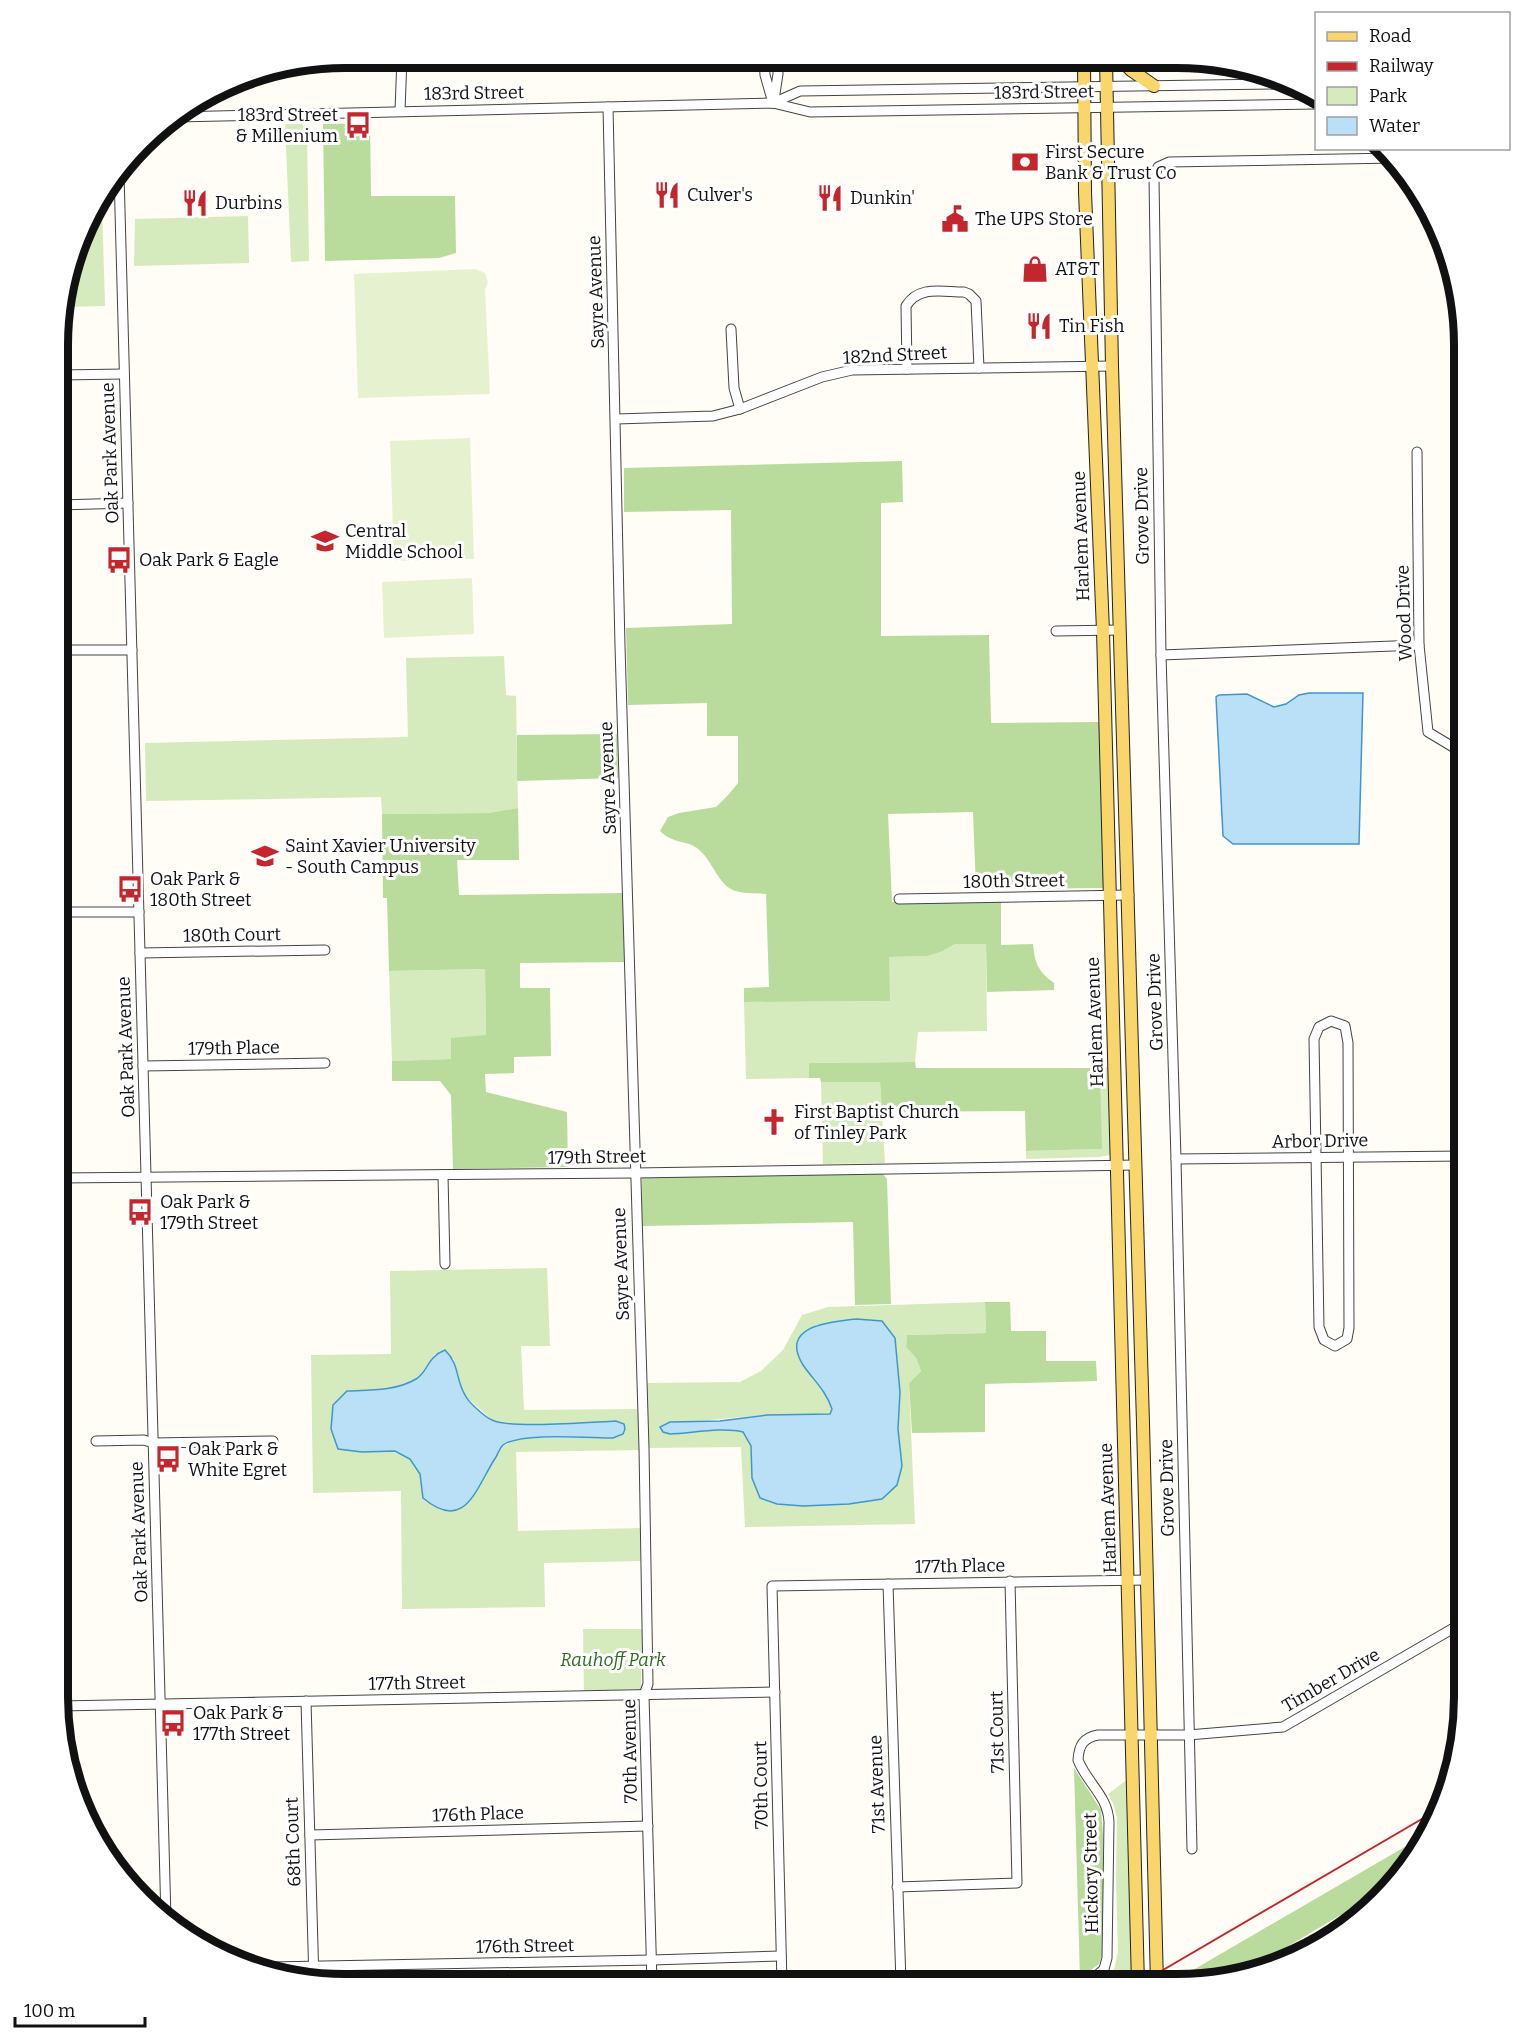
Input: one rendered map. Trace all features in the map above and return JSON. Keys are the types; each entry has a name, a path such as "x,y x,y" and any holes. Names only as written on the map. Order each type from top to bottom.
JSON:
{"main road":[{"name":"Harlem Avenue","path":"1084,68 1085,192 1103,631 1138,1974"},
{"name":"Harlem Avenue","path":"1106,68 1112,366 1129,895 1157,1974"},
{"path":"1129,68 1154,86"},
{"path":"1124,1424 1143,1423"}],"street":[{"path":"400,111 402,68"},
{"path":"765,68 773,103"},
{"path":"773,103 778,68"},
{"name":"183rd Street","path":"773,103 800,91 1271,84"},
{"name":"183rd Street","path":"187,117 773,103 810,112 1314,104"},
{"name":"Sayre Avenue","path":"608,107 620,646 644,1448"},
{"name":"Grove Drive","path":"1192,1849 1176,1160 1161,654 1154,177 1158,167 1169,162 1382,158"},
{"name":"Oak Park Avenue","path":"118,185 166,1908"},
{"path":"907,369 906,306 911,298 923,292 964,292 976,301 979,368"},
{"path":"731,329 734,388 740,409"},
{"name":"182nd Street","path":"616,419 712,416 740,409 832,375 852,370 1112,366"},
{"path":"68,375 124,374"},
{"name":"Wood Drive","path":"1417,452 1419,645 1428,732 1454,747"},
{"path":"68,505 128,504"},
{"path":"1056,631 1119,630"},
{"path":"1161,654 1419,645"},
{"path":"68,650 132,650"},
{"name":"180th Street","path":"899,899 1129,895"},
{"path":"68,912 139,912"},
{"name":"180th Court","path":"140,953 325,950"},
{"path":"1331,1021 1345,1026 1348,1043 1349,1328 1347,1339 1335,1346 1324,1340 1319,1327 1315,1157 1314,1039 1319,1027 1331,1021"},
{"name":"179th Place","path":"143,1066 325,1063"},
{"name":"Arbor Drive","path":"1176,1160 1454,1156"},
{"name":"179th Street","path":"68,1178 635,1173 1136,1165"},
{"path":"443,1175 445,1264"},
{"path":"96,1441 273,1442"},
{"name":"70th Avenue","path":"644,1448 648,1684 644,1695 652,1974"},
{"name":"177th Place","path":"772,1586 1148,1580"},
{"name":"71st Court","path":"897,1887 1017,1883 1010,1581"},
{"name":"71st Avenue","path":"888,1584 901,1974"},
{"name":"70th Court","path":"772,1586 782,1974"},
{"name":"Timber Drive","path":"1132,1736 1188,1735 1282,1727 1454,1628"},
{"name":"177th Street","path":"68,1706 775,1692"},
{"name":"68th Court","path":"306,1701 313,1971"},
{"name":"Hickory Street","path":"1098,1974 1104,1969 1107,1958 1109,1811 1103,1798 1080,1766 1078,1752 1084,1740 1090,1737 1132,1736"},
{"name":"176th Place","path":"310,1835 648,1826"},
{"name":"176th Street","path":"285,1967 781,1956"}],"green space":[{"path":"370,123 371,196 455,196 456,253 439,258 325,261 323,124"},
{"path":"285,124 302,124 307,131 309,261 291,262"},
{"path":"102,211 105,306 70,307 82,256"},
{"path":"248,216 249,263 134,266 135,219"},
{"path":"475,269 485,273 488,282 485,289 490,394 358,398 354,274"},
{"path":"470,438 474,559 394,561 390,441"},
{"path":"902,461 903,502 881,503 881,636 989,635 991,723 1100,722 1104,888 976,889 973,812 888,814 892,902 1001,901 1001,945 1033,944 1038,966 1054,983 1054,990 987,992 986,944 955,944 941,952 927,956 889,957 890,1001 744,1002 744,988 769,987 766,894 745,893 727,887 707,858 697,848 670,838 660,831 668,817 716,807 729,794 738,783 738,736 707,736 707,703 628,705 626,628 732,624 731,510 624,512 624,468"},
{"path":"472,578 474,634 384,638 382,582"},
{"path":"504,656 506,695 516,696 518,808 488,813 382,814 381,797 146,801 145,743 408,737 406,658"},
{"path":"617,734 618,778 517,781 517,735"},
{"path":"518,808 519,860 457,860 459,895 624,893 624,962 520,963 520,988 550,988 551,1056 514,1057 514,1073 485,1074 486,1092 567,1112 568,1167 453,1169 451,1095 440,1081 392,1081 392,1061 451,1059 451,1038 486,1035 485,969 389,971 387,898 383,898 382,814 488,813"},
{"path":"986,943 987,1031 918,1032 915,1062 809,1063 809,1078 746,1079 744,1002 889,1001 889,957 927,956 941,952 955,944"},
{"path":"485,969 486,1036 452,1059 392,1061 389,971"},
{"path":"915,1062 916,1068 1100,1068 1102,1149 1026,1151 1025,1111 882,1112 880,1082 821,1082 820,1078 809,1078 809,1063"},
{"path":"1109,1067 1113,1149 1110,1155 1026,1159 1026,1151 1101,1149 1100,1068"},
{"path":"821,1082 880,1082 885,1163 823,1164"},
{"path":"883,1174 887,1179 891,1304 855,1305 853,1222 642,1226 642,1177"},
{"path":"547,1268 550,1346 521,1346 524,1410 638,1409 639,1450 516,1452 518,1531 640,1528 641,1561 544,1563 545,1607 402,1609 401,1491 313,1493 311,1355 391,1354 390,1271","holes":["435,1354 454,1359 457,1376 465,1396 492,1420 613,1438 522,1438 503,1446 489,1466 423,1498 420,1474 410,1459 396,1453 362,1452 347,1391 387,1389 417,1379"]},
{"path":"985,1302 986,1333 907,1335 906,1347 916,1358 921,1371 909,1383 915,1524 745,1527 741,1447 649,1448 647,1383 740,1382 761,1371 783,1350 802,1315 828,1307","holes":["804,1366 900,1392 898,1429 902,1466 882,1499 849,1504 803,1506 752,1478 751,1446 743,1432 717,1430 670,1434 664,1424 767,1415 830,1414 832,1409 828,1396"]},
{"path":"985,1302 1010,1302 1011,1331 1046,1331 1046,1361 1096,1361 1097,1381 985,1384 985,1432 912,1433 909,1383 921,1371 916,1358 906,1347 907,1335 986,1333"},
{"name":"Rauhoff Park","path":"583,1629 642,1629 641,1689 584,1691"},
{"path":"1074,1768 1101,1810 1103,1835 1103,1952 1099,1964 1085,1974 1080,1974"},
{"path":"1128,1779 1133,1974 1111,1974 1114,1970 1118,1952 1117,1818 1108,1794"},
{"path":"1413,1842 1386,1879 1364,1901 1268,1958 1231,1968 1187,1973"}],"water":[{"path":"1363,693 1359,844 1233,844 1223,836 1216,697 1247,694 1274,707 1286,704 1299,695"},
{"path":"856,1319 882,1321 895,1338 900,1392 898,1429 902,1466 897,1485 882,1499 849,1504 803,1506 777,1504 760,1498 752,1478 751,1446 743,1432 717,1430 670,1434 663,1432 660,1427 670,1422 720,1421 767,1415 830,1414 832,1409 826,1396 803,1365 797,1352 797,1342 810,1328"},
{"path":"445,1350 453,1361 467,1398 492,1420 533,1425 616,1421 624,1424 623,1434 613,1438 539,1437 512,1441 503,1445 468,1502 460,1509 450,1511 438,1508 423,1498 420,1474 410,1459 395,1451 362,1452 338,1449 331,1429 333,1405 347,1391 382,1389 408,1383 420,1376 431,1360"}],"railway":[{"path":"1156,1974 1427,1816"}],"place":[{"name":"183rd Street & Millenium","path":"358,125"},
{"name":"First Secure Bank & Trust Co","path":"1025,162"},
{"name":"Culver's","path":"667,195"},
{"name":"Dunkin'","path":"830,198"},
{"name":"Durbins","path":"195,203"},
{"name":"The UPS Store","path":"955,219"},
{"name":"AT&T","path":"1035,269"},
{"name":"Tin Fish","path":"1039,326"},
{"name":"Central Middle School","path":"325,541"},
{"name":"Oak Park & Eagle","path":"119,560"},
{"name":"Saint Xavier University - South Campus","path":"265,856"},
{"name":"Oak Park & 180th Street","path":"130,889"},
{"name":"First Baptist Church of Tinley Park","path":"774,1122"},
{"name":"Oak Park & 179th Street","path":"140,1212"},
{"name":"Oak Park & White Egret","path":"168,1459"},
{"name":"Oak Park & 177th Street","path":"173,1723"}]}
